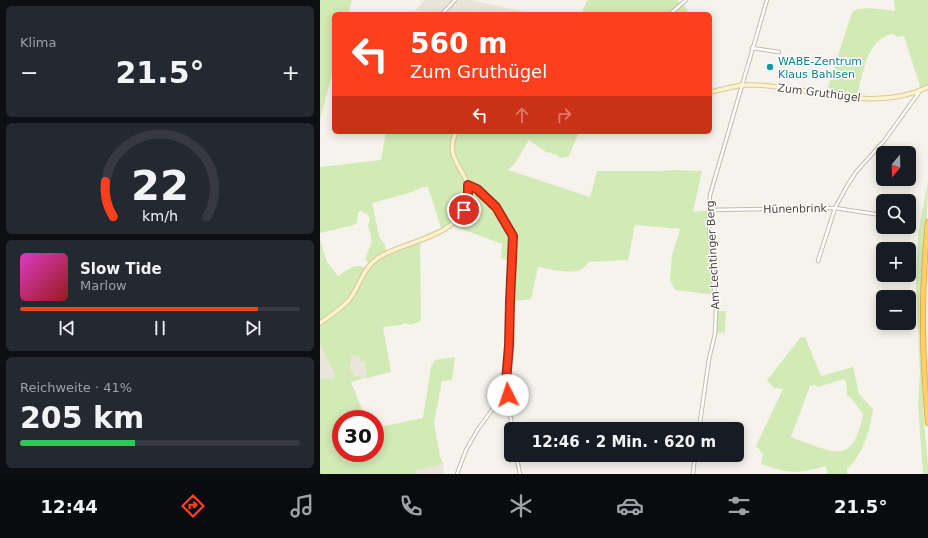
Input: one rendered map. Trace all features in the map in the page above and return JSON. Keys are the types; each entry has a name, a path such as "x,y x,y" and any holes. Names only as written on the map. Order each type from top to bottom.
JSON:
{"highway":[{"path":"928,222 924,287 925,392 928,423"}],"street":[{"path":"445,12 455,0"},
{"path":"672,12 686,0"},
{"name":"Am Lechtinger Berg","path":"700,422 709,359 715,334 716,311 709,210 712,187 767,0"},
{"path":"752,48 779,52"},
{"name":"Zum Gruthügel","path":"712,92 742,85 761,85 867,99 892,98 920,91 928,87"},
{"path":"818,261 835,208 851,179 884,141 920,91"},
{"path":"320,323 349,300 366,270 379,258 439,232 455,222 461,215 467,204 468,185 452,154 452,143 455,134"},
{"path":"468,185 477,189 496,207 513,236 509,346 506,381 511,422"},
{"name":"Hünenbrink","path":"709,210 835,208 876,214"},
{"path":"457,474 466,450 478,429 498,402 506,381"},
{"path":"517,462 520,474"},
{"path":"693,474 695,462"}],"shaded area":[{"path":"424,0 471,0 525,12 415,12"},
{"path":"320,345 336,375 331,380 321,379 320,377"},
{"path":"351,354 358,355 359,359 364,361 367,378 362,379 359,375 355,377 350,370"},
{"path":"443,464 444,474 415,474 414,470"}],"green space":[{"path":"320,0 352,0 349,12 332,12 332,75 320,120"},
{"path":"587,0 677,0 688,10 687,12 583,12 583,8"},
{"path":"894,0 928,0 928,86 921,89 904,36 897,37 893,34 884,37 877,42 872,50 867,59 857,97 826,94 852,12 866,8 895,11"},
{"path":"386,134 578,134 569,156 561,158 555,154 546,152 529,140 516,162 508,170 590,197 597,171 702,171 693,212 709,210 716,295 675,290 670,280 672,255 680,229 635,225 628,260 588,262 582,269 572,272 538,267 531,299 510,302 512,262 501,258 502,244 451,225 420,240 420,321 412,324 405,323 402,325 383,327 391,372 367,378 364,361 361,362 358,355 351,355 352,359 350,370 353,371 355,377 360,375 362,379 351,382 362,410 332,410 332,462 384,462 384,426 423,418 431,367 435,360 455,357 452,380 442,381 434,423 440,456 443,464 415,470 415,474 320,474 320,377 321,379 328,378 331,380 335,375 320,345 320,240 327,262 338,276 357,266 364,268 369,263 365,259 372,241 368,225 370,220 368,215 361,211 358,212 357,223 354,225 320,233 320,167 381,160","holes":["423,187 428,187 441,228 386,251 385,245 379,236 372,203 409,193"]},
{"path":"928,181 921,313 921,356 928,474 923,474 918,404 920,374 916,284 918,235"},
{"path":"716,311 726,311 725,332 715,334"},
{"path":"801,337 805,337 821,376 853,367 859,394 873,409 865,442 853,463 847,469 847,474 827,474 826,466 800,472 793,472 779,470 761,464 763,454 756,446 783,389 774,388 767,380","holes":["843,379 846,381 847,395 863,414 856,438 852,444 843,450 833,451 791,437 810,386 814,385 818,387"]}],"place":[{"name":"WABE-Zentrum Klaus Bahlsen","path":"770,67"}],"route":[{"path":"464,210 468,198 468,185 477,189 496,207 513,236 509,346 506,381 508,395"}]}
